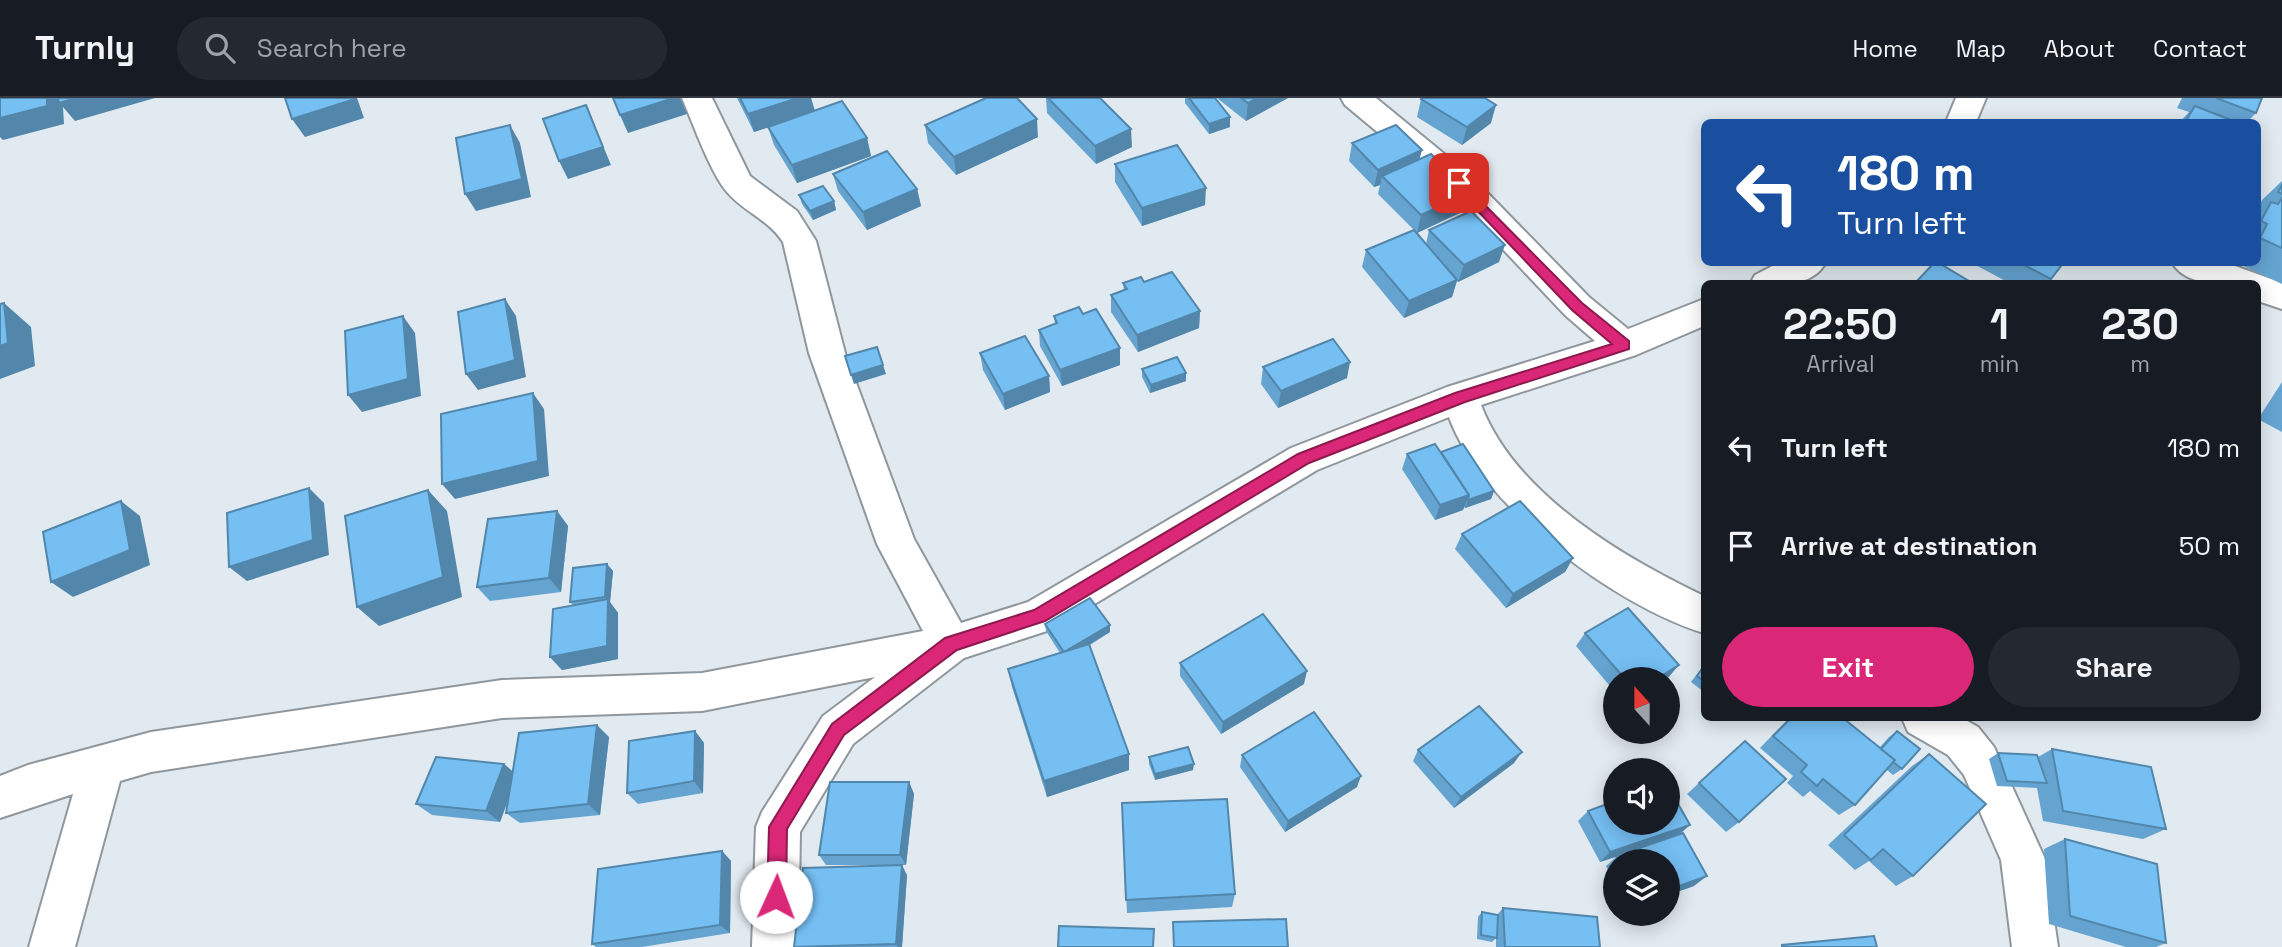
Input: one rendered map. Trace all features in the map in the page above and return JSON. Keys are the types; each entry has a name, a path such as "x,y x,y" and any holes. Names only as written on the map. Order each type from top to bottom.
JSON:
{"street":[{"path":"697,98 737,183 754,200 785,219 799,241 827,353 896,544 951,644"},
{"path":"1356,98 1459,183 1577,306 1624,345"},
{"path":"1962,119 1972,98"},
{"path":"1775,280 1802,266"},
{"path":"2199,266 2235,280"},
{"path":"2261,289 2282,296"},
{"path":"0,797 28,786 102,768 152,752 502,699 702,692 951,644 1039,615 1304,459 1460,397 1624,345 1701,313"},
{"path":"1460,397 1466,419 1481,446 1541,514 1624,574 1701,613"},
{"path":"775,947 778,827 838,730 951,644"},
{"path":"1928,721 1963,741 1979,761 2023,859 2035,947"},
{"path":"52,947 102,768"}],"building":[{"path":"0,98 47,98 47,106 0,118"},
{"path":"58,98 76,98 59,103"},
{"path":"285,98 352,98 352,100 292,119"},
{"path":"613,98 674,98 620,115"},
{"path":"740,98 798,98 748,114"},
{"path":"986,98 1017,98 1037,119 954,157 925,125"},
{"path":"1048,98 1100,98 1131,129 1095,146"},
{"path":"1189,98 1215,98 1230,117 1209,124"},
{"path":"1241,98 1257,98 1248,103"},
{"path":"1422,98 1485,98 1496,105 1467,127"},
{"path":"2216,98 2262,98 2256,113"},
{"path":"842,101 867,138 792,165 768,127"},
{"path":"586,105 603,147 559,161 543,119"},
{"path":"2195,106 2228,119 2187,119"},
{"path":"510,125 522,179 465,194 456,138"},
{"path":"1396,125 1422,150 1378,170 1352,143"},
{"path":"1177,145 1206,188 1142,208 1115,164"},
{"path":"887,151 917,189 863,212 833,174"},
{"path":"1431,154 1471,192 1421,215 1382,176"},
{"path":"823,186 834,201 810,211 799,195"},
{"path":"2282,198 2282,248 2261,238 2267,224 2261,221 2271,202 2278,204"},
{"path":"1471,211 1505,245 1464,265 1429,230"},
{"path":"1414,230 1457,280 1409,301 1366,250"},
{"path":"1931,266 1944,266 1967,280 1918,280"},
{"path":"2026,266 2061,266 2051,279"},
{"path":"1172,272 1200,311 1137,335 1111,295 1127,289 1123,283 1141,277 1144,282"},
{"path":"505,299 515,360 466,374 458,312"},
{"path":"4,303 8,343 0,346 0,304"},
{"path":"1079,307 1083,314 1096,309 1120,348 1060,370 1039,330 1057,323 1054,316"},
{"path":"403,316 408,379 348,395 345,331"},
{"path":"1025,336 1049,376 1003,394 980,353"},
{"path":"1333,339 1350,362 1281,391 1263,367"},
{"path":"877,347 883,365 851,375 845,356"},
{"path":"1177,357 1186,373 1151,385 1142,369"},
{"path":"533,393 538,461 442,484 441,414"},
{"path":"1435,444 1469,495 1440,505 1407,454"},
{"path":"1463,444 1494,491 1468,500 1469,495 1441,452"},
{"path":"309,488 313,540 229,567 227,513"},
{"path":"428,490 443,577 357,607 345,516"},
{"path":"121,501 130,550 51,582 43,532"},
{"path":"1520,501 1573,558 1513,594 1462,534"},
{"path":"557,511 549,578 477,587 488,519"},
{"path":"607,564 605,597 570,602 573,568"},
{"path":"1090,598 1110,625 1064,652 1045,624"},
{"path":"608,599 607,646 550,657 553,609"},
{"path":"1628,608 1679,665 1615,667 1585,633"},
{"path":"1263,614 1307,671 1223,722 1180,663"},
{"path":"1089,644 1129,754 1044,781 1008,669"},
{"path":"1479,706 1522,752 1461,797 1418,750"},
{"path":"1314,712 1361,776 1288,821 1242,755"},
{"path":"1788,721 1847,721 1895,760 1855,805 1823,779 1817,786 1801,772 1807,765 1773,736"},
{"path":"597,725 588,804 506,813 519,733"},
{"path":"695,731 694,781 627,793 629,741"},
{"path":"1897,731 1920,749 1902,769 1881,749"},
{"path":"1745,741 1786,779 1739,822 1699,783"},
{"path":"1188,747 1194,764 1155,774 1149,757"},
{"path":"2052,749 2151,767 2166,829 2063,811"},
{"path":"1998,753 2037,755 2047,783 2007,781"},
{"path":"1929,754 1986,804 1913,876 1883,849 1871,860 1844,835"},
{"path":"436,757 504,764 486,811 416,804"},
{"path":"830,782 909,782 900,855 819,855"},
{"path":"1227,799 1235,894 1126,900 1122,803"},
{"path":"1603,805 1603,835 1660,835 1619,849 1608,849 1588,811"},
{"path":"1680,807 1690,825 1680,828"},
{"path":"1683,833 1707,876 1680,886 1680,849 1636,849"},
{"path":"2065,839 2157,864 2166,943 2070,916"},
{"path":"722,851 720,925 592,944 598,869"},
{"path":"902,865 896,944 794,947 803,868"},
{"path":"1503,908 1597,917 1600,947 1505,947"},
{"path":"1482,912 1498,915 1497,938 1481,935"},
{"path":"1286,919 1288,947 1174,947 1173,922"},
{"path":"1059,926 1154,929 1153,947 1058,947"},
{"path":"1874,936 1877,947 1782,947 1782,945"}],"route":[{"path":"776,897 778,827 838,730 951,644 1039,615 1304,459 1460,397 1624,345 1577,306 1459,183"}]}
